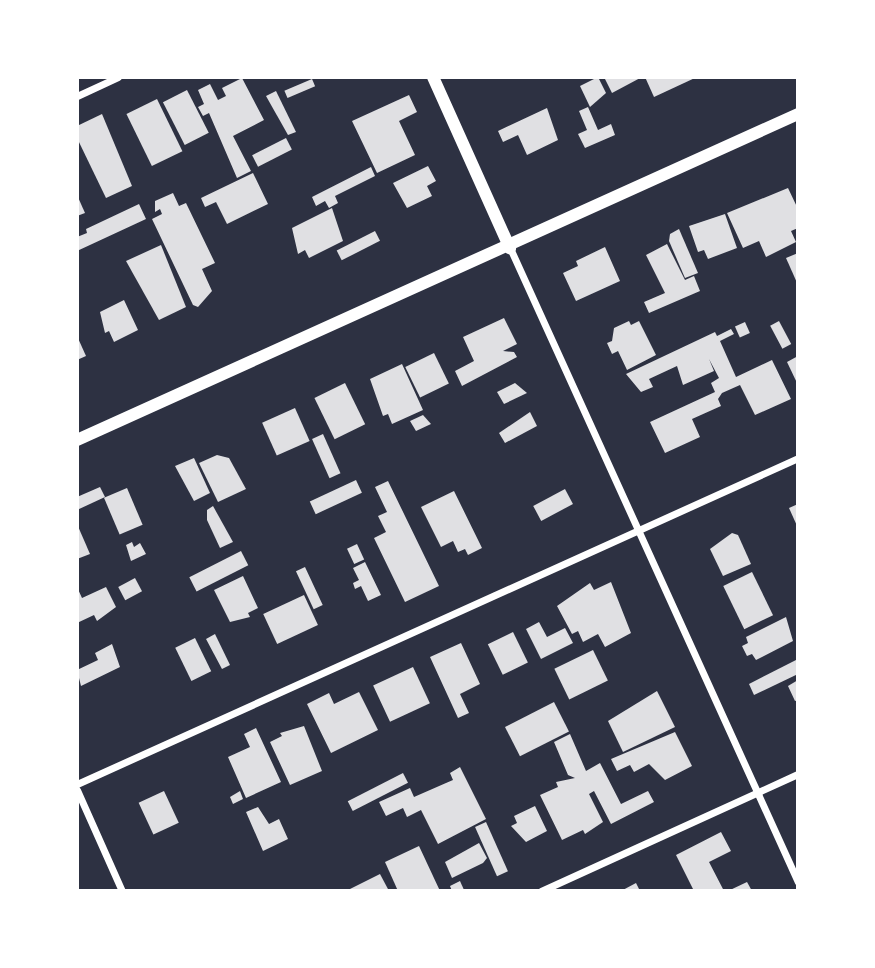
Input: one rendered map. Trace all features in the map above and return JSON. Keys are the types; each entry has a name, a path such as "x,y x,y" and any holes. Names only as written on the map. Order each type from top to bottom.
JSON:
{"street":[{"path":"77,96 118,77"},
{"path":"433,77 630,506 636,529 760,791 798,882"},
{"path":"77,440 510,248 798,114"},
{"path":"77,784 798,458"},
{"path":"541,891 798,774"},
{"path":"77,790 122,891"}],"building":[{"path":"598,77 606,93 590,107 580,86"},
{"path":"604,77 642,77 612,93"},
{"path":"645,77 697,77 654,97"},
{"path":"242,78 264,120 233,136 251,171 237,178 209,113 203,116 198,107 204,104 198,90 210,84 218,100 226,96 222,88"},
{"path":"312,79 315,86 288,98 284,91"},
{"path":"187,90 209,133 185,145 163,102"},
{"path":"276,91 296,132 288,135 266,96"},
{"path":"409,95 417,112 399,121 415,155 377,173 352,121"},
{"path":"157,99 182,151 152,166 126,114"},
{"path":"588,107 598,130 611,124 615,135 585,148 578,134 587,130 579,111"},
{"path":"547,108 558,140 527,155 518,135 503,142 498,131"},
{"path":"102,114 132,186 106,198 77,138 77,126"},
{"path":"286,138 292,150 258,167 252,155"},
{"path":"428,166 436,181 427,186 432,196 407,208 393,183"},
{"path":"371,167 375,176 335,196 338,203 329,208 325,201 316,206 312,197"},
{"path":"253,173 268,204 227,224 216,202 205,207 201,198"},
{"path":"788,188 798,209 798,228 791,231 796,242 766,257 759,241 743,248 727,213"},
{"path":"173,193 179,206 186,203 215,263 202,269 212,291 198,307 193,305 152,219 162,214 160,209 155,212 155,201"},
{"path":"77,195 85,213 77,216"},
{"path":"139,204 146,219 77,251 77,237 87,233 86,229"},
{"path":"332,208 343,241 309,258 305,250 298,254 292,228"},
{"path":"725,214 737,248 708,259 704,250 698,252 689,226"},
{"path":"679,229 698,273 685,278 669,241 670,234"},
{"path":"375,231 380,241 342,260 337,251"},
{"path":"667,244 685,280 694,276 700,291 649,313 644,302 665,293 646,255"},
{"path":"161,245 186,307 159,320 126,261"},
{"path":"605,247 620,281 576,301 563,273 578,266 576,261"},
{"path":"798,253 798,285 786,258"},
{"path":"124,300 138,330 114,342 109,331 105,333 100,312"},
{"path":"504,318 517,344 503,351 514,352 517,357 462,386 455,371 474,361 463,337"},
{"path":"629,321 631,325 639,321 656,355 627,370 618,351 612,354 607,343 612,341 614,328"},
{"path":"779,321 791,344 782,349 770,326"},
{"path":"745,322 750,333 740,337 735,326"},
{"path":"731,329 734,334 720,341 736,377 772,360 791,399 755,415 740,385 722,393 718,399 721,406 692,419 700,437 665,453 650,422 715,392 711,383 719,378 709,359 714,371 683,385 677,366 649,379 653,387 641,392 626,374 715,332 717,336"},
{"path":"77,336 86,356 77,360"},
{"path":"434,353 449,384 420,398 405,367"},
{"path":"798,356 798,385 787,362"},
{"path":"402,364 423,410 392,424 388,414 383,416 370,379"},
{"path":"345,383 365,424 335,439 314,398"},
{"path":"515,383 527,393 504,404 497,392"},
{"path":"295,408 310,441 277,456 262,423"},
{"path":"530,412 537,426 505,443 499,433"},
{"path":"423,415 431,424 416,431 410,421"},
{"path":"323,434 340,473 330,478 312,439"},
{"path":"217,455 229,458 246,489 218,502 199,463"},
{"path":"194,458 210,493 194,501 175,466"},
{"path":"356,480 362,493 316,514 310,502"},
{"path":"388,481 439,586 405,602 374,538 386,532 378,516 387,512 375,487"},
{"path":"100,487 105,497 77,510 77,497"},
{"path":"127,488 143,525 120,535 104,498"},
{"path":"565,489 573,504 541,521 533,506"},
{"path":"454,491 482,548 468,555 465,549 458,552 453,541 441,547 421,507"},
{"path":"798,504 798,528 789,508"},
{"path":"213,506 233,542 220,548 207,520 207,510"},
{"path":"77,524 90,554 77,559"},
{"path":"732,533 738,535 751,564 723,576 710,549"},
{"path":"132,542 134,547 140,543 146,554 131,561 126,545"},
{"path":"357,544 364,559 354,564 347,549"},
{"path":"241,551 248,565 197,592 189,577"},
{"path":"365,562 381,595 368,601 361,586 355,589 353,583 359,580 353,568"},
{"path":"305,567 323,605 314,609 296,571"},
{"path":"752,572 773,615 744,629 723,586"},
{"path":"243,576 258,608 248,613 250,617 230,622 214,590"},
{"path":"135,578 142,591 125,600 118,587"},
{"path":"611,582 631,633 605,647 598,634 583,642 578,631 572,634 557,606 590,583 594,590"},
{"path":"77,587 82,598 106,587 116,607 97,621 94,615 77,623"},
{"path":"304,595 318,625 277,644 263,614"},
{"path":"786,617 793,641 756,660 752,654 747,656 742,646 748,643 746,637"},
{"path":"539,622 547,637 565,628 573,643 541,659 526,629"},
{"path":"513,632 528,663 503,675 488,644"},
{"path":"215,634 230,665 222,669 206,639"},
{"path":"195,638 211,671 191,681 175,648"},
{"path":"461,643 480,684 460,694 469,713 458,718 430,657"},
{"path":"112,644 120,667 81,686 77,670 98,660 95,653"},
{"path":"593,650 608,681 569,699 554,669"},
{"path":"798,659 798,674 754,695 749,684"},
{"path":"413,667 430,703 390,722 373,686"},
{"path":"798,680 798,700 795,701 788,686"},
{"path":"657,691 675,727 623,752 608,721"},
{"path":"359,692 378,730 331,753 307,704 329,693 334,704"},
{"path":"554,702 569,731 520,756 505,727"},
{"path":"304,726 322,771 290,785 270,742 282,736 280,733"},
{"path":"256,728 281,782 246,798 228,757 250,747 244,734"},
{"path":"675,732 692,766 665,780 649,764 634,772 630,765 617,771 611,759"},
{"path":"570,734 586,771 600,763 621,804 648,791 654,802 611,824 594,791 589,794 603,822 585,834 583,830 562,840 540,795 558,787 556,782 575,778 568,775 554,742"},
{"path":"460,767 486,819 438,844 421,810 407,817 403,808 386,816 379,802 410,788 414,797 453,780 450,773"},
{"path":"403,773 408,783 353,811 348,801"},
{"path":"164,791 179,823 153,835 139,803"},
{"path":"240,791 243,799 233,804 230,797"},
{"path":"535,806 547,831 526,842 511,826 517,823 514,816"},
{"path":"258,807 269,824 279,819 288,839 263,851 246,812"},
{"path":"486,822 508,871 497,876 475,827"},
{"path":"721,832 731,851 709,862 724,891 694,891 676,855"},
{"path":"479,843 487,858 483,863 452,878 445,862"},
{"path":"419,846 440,891 398,891 385,862"},
{"path":"380,874 389,891 351,891 350,889"},
{"path":"460,881 464,890 452,891 450,886"},
{"path":"747,882 752,891 728,891"},
{"path":"636,883 640,891 621,891"}]}
